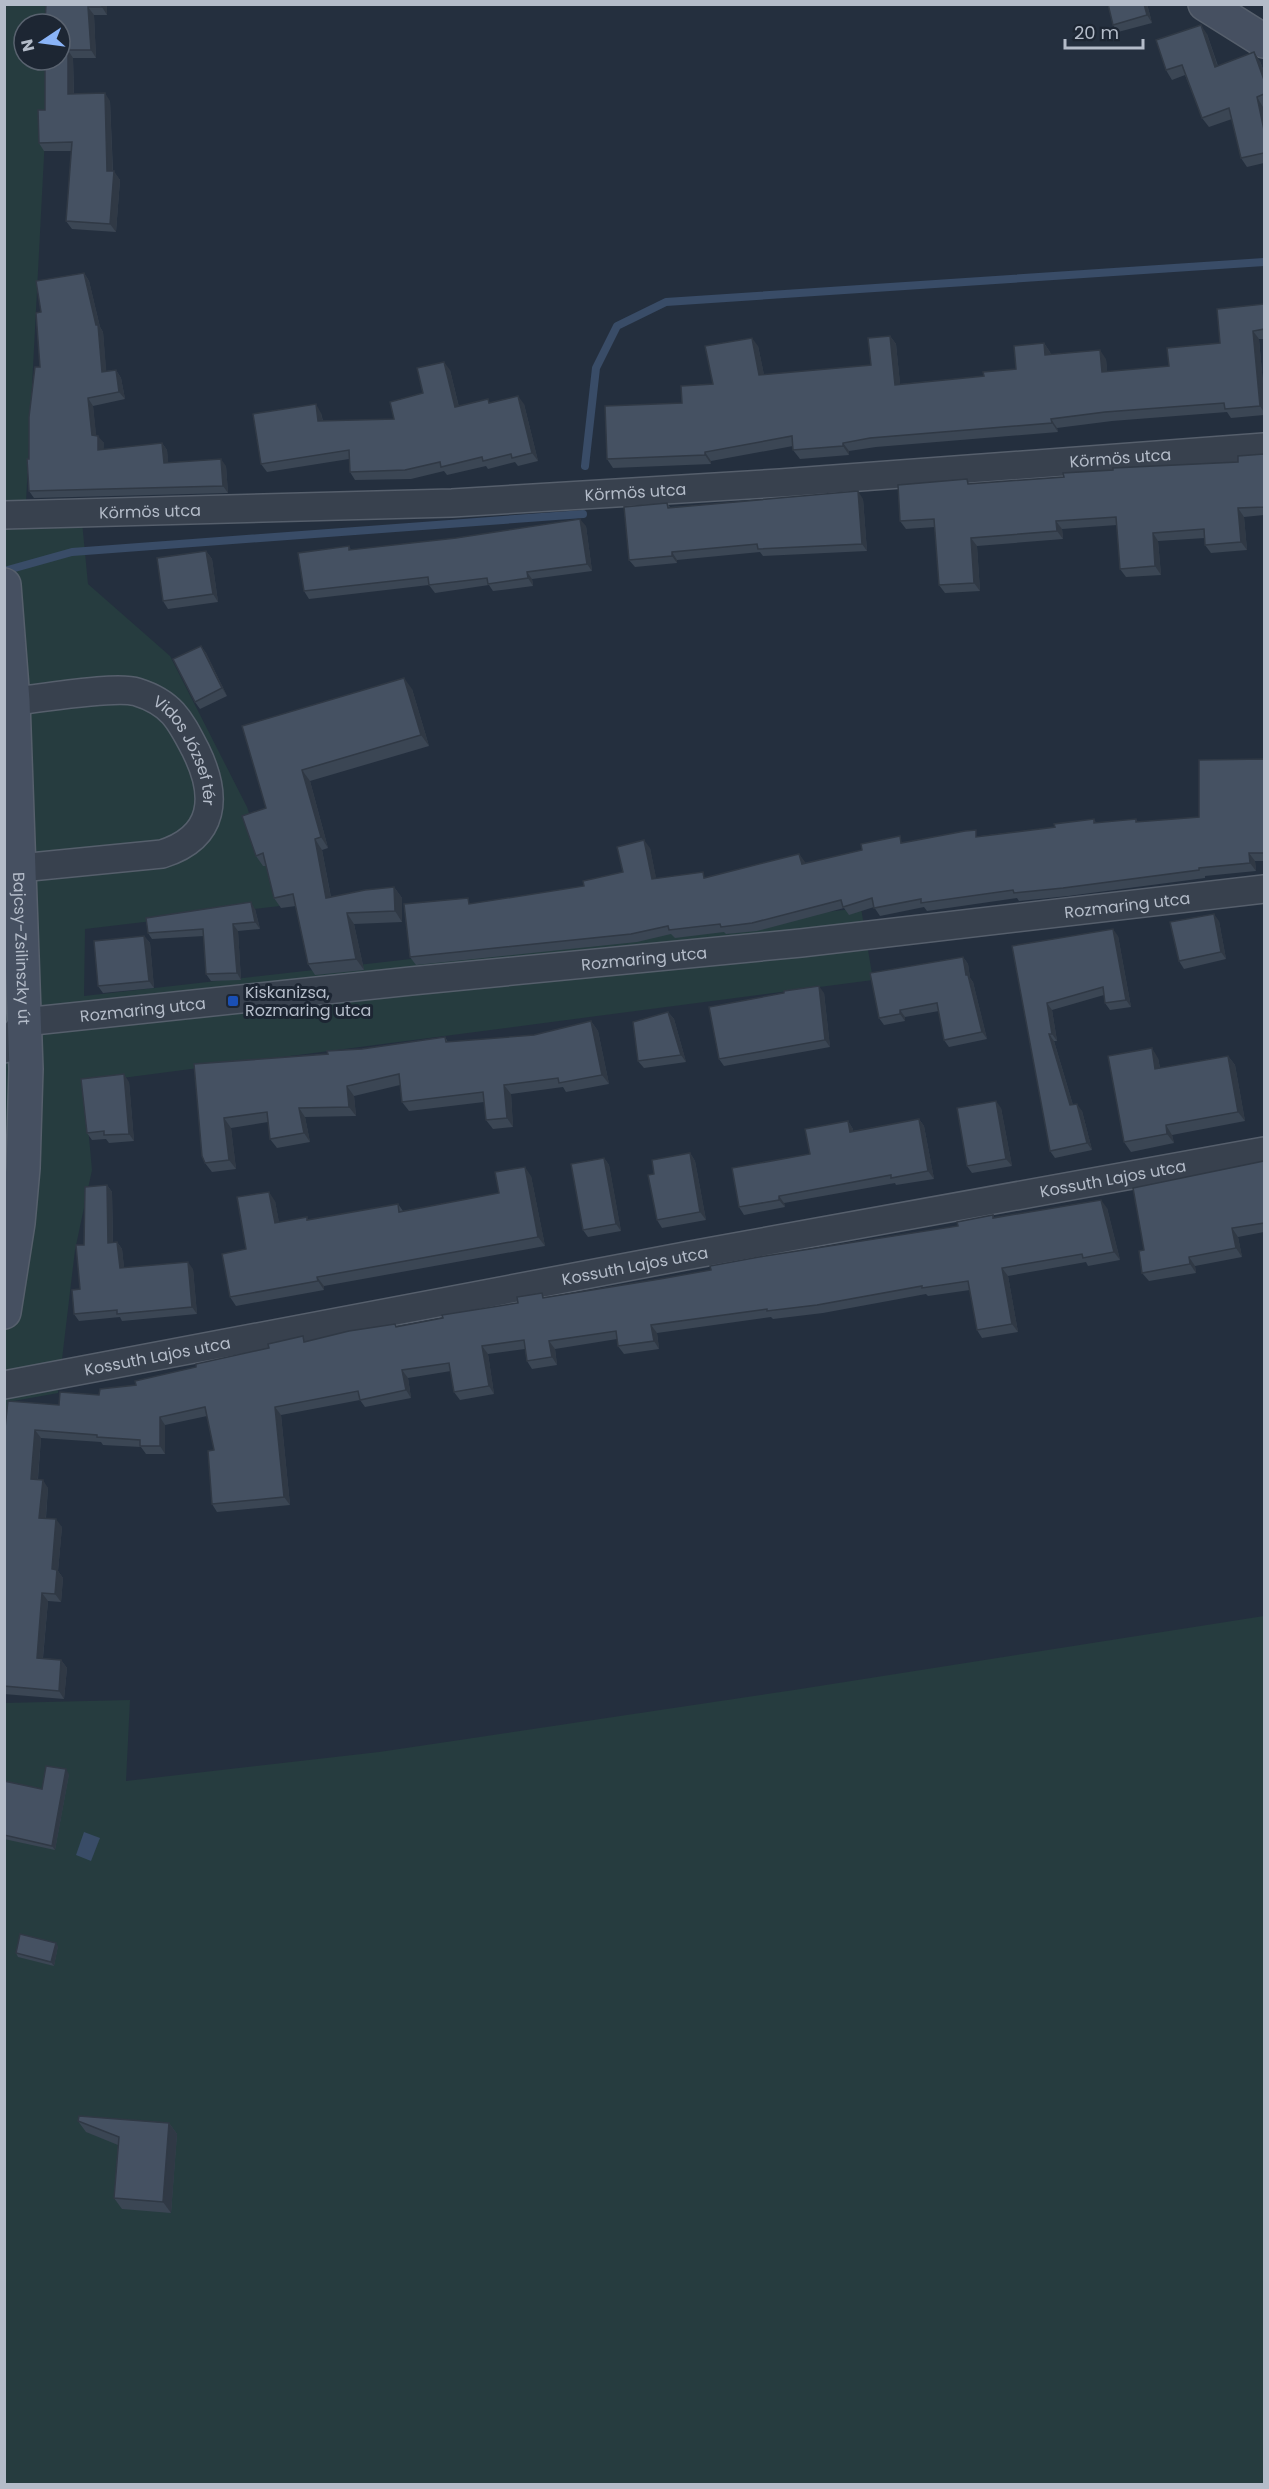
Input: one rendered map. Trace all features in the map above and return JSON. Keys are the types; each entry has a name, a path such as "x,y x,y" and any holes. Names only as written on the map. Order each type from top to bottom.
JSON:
{"main road":[{"path":"1205,4 1264,41"},
{"name":"Bajcsy-Zsilinszky út","path":"4,1312 18,1223 23,1168 26,1070 13,701 5,586"}],"street":[{"name":"Körmös utca","path":"4,515 452,503 1264,447"},
{"name":"Vidos József tér","path":"13,701 116,690 134,691 158,700 172,710 181,722 203,767 210,798 201,826 192,840 179,848 162,854 20,868"},
{"name":"Rozmaring utca","path":"24,1023 411,981 801,943 1264,889"},
{"path":"4,1049 24,1023"},
{"name":"Kossuth Lajos utca","path":"4,1385 686,1256 1264,1151"}],"green space":[{"path":"52,4 52,12 12,12 12,72 48,72 26,502 80,501 88,584 170,656 247,807 280,906 85,929 84,996 861,908 873,980 84,1083 92,1170 75,1250 58,1393 8,1402 5,1432 4,5"},
{"path":"1264,1616 1264,2484 5,2484 4,1703 130,1700 126,1781 379,1752"}],"water":[{"path":"84,1832 100,1838 91,1861 76,1855"}],"building":[{"path":"46,4 101,4 102,7 88,7 91,50 72,50 72,12 46,12"},
{"path":"1108,4 1144,4 1147,15 1113,25"},
{"path":"1201,25 1215,67 1254,52 1264,80 1264,94 1257,97 1264,130 1264,153 1241,158 1229,108 1202,118 1182,65 1166,70 1156,40"},
{"path":"45,72 68,72 68,94 105,93 107,171 114,171 110,224 66,221 72,142 39,143 38,110 45,110"},
{"path":"84,273 96,325 98,325 102,372 116,370 119,392 88,398 92,435 98,436 98,450 162,443 164,463 221,459 223,486 29,491 27,459 29,459 29,417 35,367 40,367 36,313 41,312 36,281"},
{"path":"1264,304 1264,329 1253,331 1260,406 1225,409 1224,403 1105,412 1051,419 1052,423 870,438 843,443 843,446 793,450 792,436 705,452 705,455 607,459 605,406 682,403 681,386 713,384 705,346 752,338 759,375 871,365 868,338 890,336 895,385 984,376 983,372 1016,369 1014,346 1044,343 1045,355 1100,350 1102,372 1169,366 1167,348 1220,343 1217,309"},
{"path":"444,362 455,407 488,399 489,403 518,396 532,453 512,458 511,454 483,461 482,457 441,467 440,462 405,470 350,472 349,450 261,464 253,414 316,404 318,421 394,419 390,402 423,393 417,368"},
{"path":"1264,454 1264,507 1238,508 1241,542 1205,545 1204,529 1153,533 1155,566 1120,569 1116,517 1056,521 1057,531 971,538 974,583 939,585 934,519 900,521 898,485 967,479 968,484 1064,477 1063,473 1113,470 1113,468 1238,462 1238,456"},
{"path":"858,491 862,544 758,549 757,544 672,552 672,556 629,560 624,507 667,503 668,508"},
{"path":"580,519 587,564 527,572 528,578 488,584 487,578 429,585 428,577 304,591 298,553 349,546 349,550 456,538"},
{"path":"206,551 213,594 163,601 157,558"},
{"path":"201,646 222,688 195,702 173,659"},
{"path":"404,678 421,735 302,770 321,837 315,839 326,898 394,887 395,911 347,913 356,959 308,964 293,894 274,898 263,853 256,856 242,816 266,808 242,726"},
{"path":"1264,759 1264,853 1249,853 1250,863 1199,868 1199,870 1063,888 1014,893 1013,890 921,903 921,899 874,908 872,898 843,907 841,900 752,923 669,930 668,926 631,934 410,957 404,904 468,898 469,904 584,886 583,881 623,872 617,847 644,840 652,879 703,872 704,878 799,854 802,864 862,850 861,844 900,836 901,843 965,831 976,830 976,837 1055,827 1054,824 1094,819 1094,823 1199,817 1199,760"},
{"path":"251,902 255,922 233,924 237,973 206,974 203,929 148,933 146,918"},
{"path":"1214,914 1221,952 1179,961 1170,922"},
{"path":"1113,929 1126,1000 1105,1003 1103,987 1047,1003 1052,1034 1049,1034 1070,1105 1077,1104 1087,1143 1050,1151 1012,946"},
{"path":"144,936 149,981 98,986 94,941"},
{"path":"963,957 982,1032 944,1040 937,1003 900,1010 900,1014 879,1018 870,973"},
{"path":"819,986 825,1040 719,1059 709,1007"},
{"path":"668,1012 681,1055 638,1061 633,1022"},
{"path":"591,1021 602,1075 559,1083 558,1078 504,1085 507,1118 486,1120 483,1092 402,1102 399,1074 347,1086 349,1107 299,1108 304,1133 270,1139 267,1112 224,1118 229,1160 205,1163 202,1156 194,1064 328,1054 327,1051 362,1049 445,1037 446,1042 534,1035"},
{"path":"1152,1048 1155,1069 1228,1056 1238,1112 1166,1125 1167,1134 1124,1142 1108,1056"},
{"path":"124,1074 129,1134 104,1135 104,1131 87,1133 81,1079"},
{"path":"996,1101 1006,1159 967,1166 957,1108"},
{"path":"919,1119 928,1171 891,1178 891,1175 779,1196 779,1200 739,1207 732,1168 810,1154 805,1129 848,1121 850,1132"},
{"path":"690,1153 700,1212 657,1220 648,1175 654,1174 652,1160"},
{"path":"604,1158 616,1224 583,1230 571,1164"},
{"path":"1264,1161 1264,1223 1232,1228 1236,1248 1189,1257 1190,1264 1142,1273 1139,1251 1144,1250 1133,1188"},
{"path":"525,1167 538,1237 317,1277 318,1281 230,1297 222,1254 246,1249 237,1197 269,1192 275,1223 307,1217 307,1220 398,1204 399,1212 499,1193 495,1172"},
{"path":"107,1185 108,1243 117,1242 120,1268 188,1262 192,1307 117,1314 117,1310 74,1314 72,1290 80,1289 76,1245 84,1245 85,1187"},
{"path":"1101,1200 1114,1252 1083,1258 1082,1254 1002,1268 1012,1324 977,1330 968,1281 922,1288 922,1286 817,1305 767,1311 767,1309 651,1325 654,1341 618,1346 616,1331 549,1341 552,1357 527,1361 524,1340 482,1346 489,1386 454,1392 449,1363 402,1370 406,1390 360,1400 358,1391 275,1407 284,1497 212,1504 208,1451 214,1450 205,1407 160,1417 160,1446 140,1446 140,1440 35,1430 31,1479 43,1480 39,1518 56,1519 52,1569 57,1570 55,1594 42,1593 37,1658 61,1660 59,1691 4,1686 4,1437 8,1401 59,1405 60,1392 99,1395 100,1389 136,1385 135,1381 196,1367 196,1364 269,1348 268,1344 303,1336 304,1342 349,1331 395,1324 396,1327 443,1318 442,1315 518,1303 517,1297 542,1293 543,1298 660,1279 711,1270 710,1266 759,1257 958,1226 957,1222 993,1215 993,1218"},
{"path":"46,1766 66,1769 52,1846 4,1835 4,1781 42,1789"},
{"path":"20,1934 56,1943 51,1962 16,1953"},
{"path":"79,2116 169,2123 163,2202 114,2198 119,2137 78,2121"}],"waterway":[{"path":"585,466 596,368 617,326 666,302 1264,262"},
{"path":"4,571 72,552 583,514"}],"place":[{"name":"Kiskanizsa, Rozmaring utca","path":"233,1001"}]}
